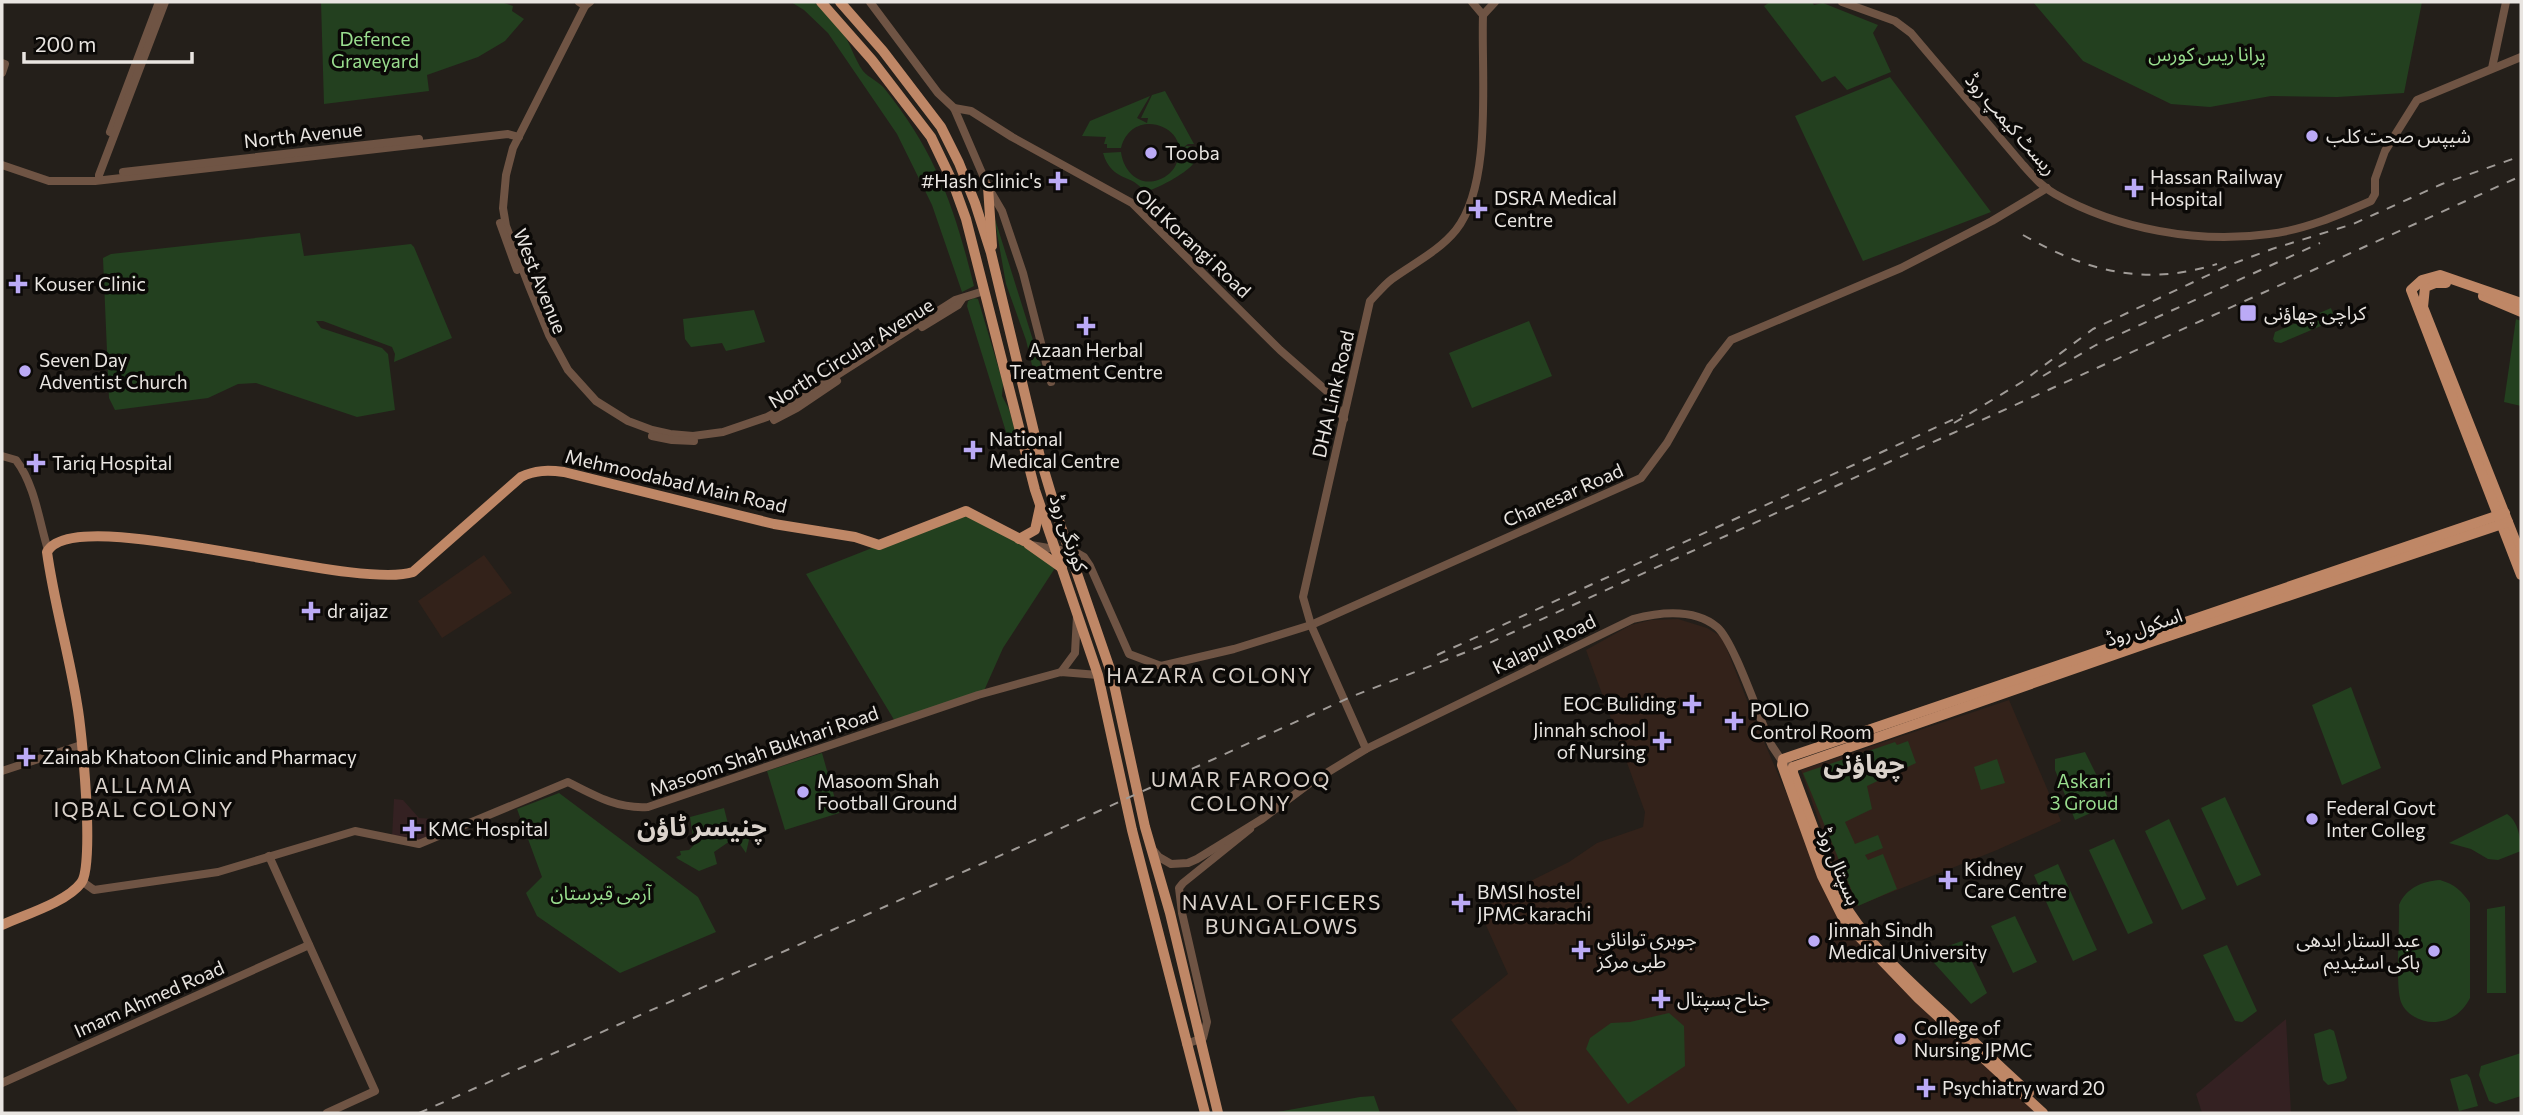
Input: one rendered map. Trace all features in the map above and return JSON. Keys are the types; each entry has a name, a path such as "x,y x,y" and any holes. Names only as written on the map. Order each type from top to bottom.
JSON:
{"main road":[{"name":"کورنگی روڈ","path":"821,2 872,60 931,137 966,219 1041,504 1098,676 1132,831 1205,1113"},
{"name":"کورنگی روڈ","path":"840,2 883,51 941,127 959,163 991,253 1040,457 1069,552 1112,675 1144,827 1170,913 1218,1113"},
{"path":"988,187 993,242 991,253"},
{"path":"2420,287 2432,276 2448,276 2521,303"},
{"path":"2420,287 2446,283 2521,312"},
{"path":"2420,287 2423,307 2503,519 2521,575"},
{"name":"Mehmoodabad Main Road","path":"48,550 53,544 63,541 83,537 108,537 164,542 344,571 403,575 413,572 521,478 532,472 551,470 774,524 855,537 879,545 967,511 1024,541 1062,569"},
{"path":"1024,541 1035,530 1041,504"},
{"path":"2503,519 2521,555"},
{"name":"اسکول روڈ","path":"1793,767 2089,659 2503,519"},
{"path":"2,925 69,894 83,882 88,862 77,705 48,550"},
{"name":"اسکول روڈ","path":"1782,760 1787,756 2005,689"},
{"name":"ہسپتال روڈ","path":"1782,760 1822,876 1844,922 1918,998 2043,1113"},
{"name":"ہسپتال روڈ","path":"1793,767 1838,894 1858,925 1923,993 2054,1113"}],"street":[{"path":"95,178 159,2"},
{"path":"95,178 165,2"},
{"path":"870,2 931,84 954,108 988,187 1002,211 1023,273 1051,382"},
{"path":"1472,2 1483,15 1496,2"},
{"name":"ریسٹ کیمپ روڈ","path":"1842,2 1895,21 1911,33 2023,165 2047,188 2098,213 2167,233 2228,237 2270,234 2305,226 2371,201 2375,194 2375,178 2385,151 2417,100 2492,68"},
{"path":"2492,68 2506,2"},
{"name":"West Avenue","path":"583,3 504,156 499,208 503,231 548,343 564,372 595,403"},
{"name":"DHA Link Road","path":"1366,749 1311,625 1303,597 1370,301 1390,281 1437,248 1457,229 1475,191 1481,157 1483,15"},
{"path":"2492,68 2521,57"},
{"name":"Old Korangi Road","path":"954,108 971,111 1132,204 1280,350 1329,393 1344,419"},
{"path":"959,122 971,111"},
{"name":"North Avenue","path":"2,165 49,181 518,133"},
{"name":"West Avenue","path":"518,133 509,158 503,208 509,234 549,335 568,370 595,403"},
{"name":"Chanesar Road","path":"1069,552 1082,555 1090,566 1129,654 1144,661 1161,666 1196,659 1311,625 1641,478 1667,443 1710,367 1731,340 1900,268 1992,221 2047,188"},
{"name":"North Circular Avenue","path":"595,403 622,424 672,440 718,439 744,432 797,408 958,305 962,299 984,291"},
{"path":"2,456 16,460 23,472 37,508 48,550"},
{"path":"1024,541 1055,551 1069,552"},
{"name":"Kalapul Road","path":"1254,824 1310,783 1366,749 1633,619 1675,613 1698,618 1719,629 1732,651 1765,731 1782,760 1793,767"},
{"path":"1061,672 1075,653 1077,614"},
{"name":"Masoom Shah Bukhari Road","path":"83,882 94,890 218,872 355,831 419,844 568,782 602,800 629,808 648,807 978,695 1061,672 1098,676"},
{"path":"2,771 81,746"},
{"path":"1149,842 1155,853 1164,861 1171,864 1188,863 1254,824"},
{"path":"1186,1044 1200,1040 1206,1032 1207,1022 1178,891 1183,883 1254,824"},
{"path":"269,856 375,1091 327,1113"},
{"name":"Imam Ahmed Road","path":"2,1083 309,945"}],"shaded area":[{"path":"484,555 512,593 442,638 418,601"},
{"path":"1678,619 1707,628 1722,637 1834,904 2043,1113 1519,1113 1451,1020 1508,974 1480,912 1506,893 1569,862 1597,843 1643,827 1645,812 1586,650 1631,625 1651,620"},
{"path":"2009,700 2061,821 1997,850 1852,908 1801,770"},
{"name":"KMC Hospital","path":"394,799 403,800 419,818 433,819 430,839 419,844 392,838"},
{"path":"2286,1019 2291,1113 2202,1113 2196,1094"}],"green space":[{"name":"Defence Graveyard","path":"321,2 501,2 513,6 512,11 524,19 505,41 478,57 427,75 429,91 324,104"},
{"path":"791,2 814,2 829,17 843,33 863,71 884,88 917,135 941,181 959,230 974,286 962,292 932,205 897,134 828,33 804,10"},
{"path":"1770,2 1812,2 1814,5 1823,3 1878,25 1873,33 1891,72 1847,90 1835,76 1822,82 1764,6"},
{"name":"پرانا ریس کورس","path":"2033,2 2422,2 2404,93 2337,97 2271,96 2210,107 2171,104 2083,61"},
{"path":"1890,77 1991,212 1863,261 1795,116"},
{"path":"1165,91 1194,144 1188,144 1181,149 1187,146 1195,147 1197,154 1195,162 1189,168 1156,188 1144,192 1134,182 1117,174 1107,163 1103,153 1121,152 1128,171 1138,179 1151,182 1158,180 1170,173 1177,162 1179,149 1169,130 1148,124 1136,127 1127,135 1121,148 1107,148 1107,144 1104,144 1106,137 1082,136 1090,121 1150,96 1137,118 1147,123 1148,118 1141,118 1152,95"},
{"path":"994,216 1043,372 1036,382 1026,340 1006,284"},
{"path":"300,233 304,256 411,244 414,247 452,338 394,362 392,347 323,321 316,321 321,328 382,348 388,354 395,410 357,417 256,383 238,384 208,398 115,410 109,398 103,258 111,254"},
{"path":"978,299 1003,383 1002,396 1015,431 1012,435 1007,435 967,306 968,301"},
{"path":"2331,308 2335,320 2281,343 2273,339 2275,332"},
{"path":"754,310 765,342 726,351 722,343 691,347 685,339 683,319"},
{"path":"2516,319 2521,321 2521,406 2504,402"},
{"path":"1529,321 1552,376 1472,408 1449,353"},
{"path":"966,511 1057,565 1003,648 983,693 896,723 806,574"},
{"path":"2351,687 2381,768 2342,785 2312,705"},
{"path":"1908,741 1916,763 1867,786 1872,809 1845,822 1855,844 1878,835 1883,848 1865,855 1868,860 1883,854 1897,889 1858,906 1803,773 1895,742 1897,745"},
{"name":"Askari 3 Groud","path":"2085,752 2111,804 2075,820 2055,770 2055,759"},
{"name":"Masoom Shah Football Ground","path":"822,753 839,813 785,830 767,771"},
{"path":"1997,759 2005,783 1981,790 1974,767"},
{"name":"آرمی قبرستان","path":"559,793 698,897 716,932 620,973 537,916 526,893 542,877 517,809"},
{"path":"2225,797 2261,875 2237,886 2201,808"},
{"path":"724,808 729,828 748,825 751,831 746,853 737,840 733,839 714,852 717,864 699,871 678,859 676,857 681,855 680,851 689,850 694,845 690,817"},
{"path":"2507,814 2516,826 2521,851 2498,860 2488,859 2471,849 2449,843"},
{"path":"2169,819 2206,899 2182,910 2145,831"},
{"path":"2114,839 2153,923 2128,934 2089,850"},
{"path":"2058,864 2097,950 2073,961 2034,875"},
{"path":"2440,880 2457,889 2470,903 2470,998 2464,1008 2452,1018 2431,1022 2420,1020 2411,1014 2401,1002 2398,970 2399,905 2406,894 2416,886"},
{"path":"2505,906 2506,993 2487,993 2487,909"},
{"path":"2015,916 2037,962 2013,973 1991,926"},
{"path":"1962,941 1987,993 1971,1004 1926,954"},
{"path":"2227,945 2257,1011 2242,1022 2235,1021 2203,955"},
{"path":"1669,1013 1684,1026 1685,1066 1628,1104 1586,1049 1590,1038 1611,1023 1630,1022"},
{"path":"2330,1029 2334,1031 2347,1078 2328,1085 2323,1080 2314,1034"},
{"path":"2521,1053 2521,1096 2496,1104 2489,1101 2479,1075 2481,1066"},
{"path":"2467,1074 2478,1106 2459,1111 2450,1079"},
{"path":"1374,1096 1380,1113 1272,1113 1360,1097"}],"railway":[{"path":"1954,423 2022,382 2093,329 2232,264 2353,224 2442,184 2521,156"},
{"path":"419,1113 1353,696 1487,644 2521,176"},
{"path":"2023,235 2070,258 2116,272 2164,274 2217,264"},
{"path":"2043,376 2096,345 2320,243"},
{"path":"1437,655 1963,415"}],"place":[{"name":"شیپس صحت کلب","path":"2312,136"},
{"name":"Tooba","path":"1151,153"},
{"name":"#Hash Clinic's","path":"1058,181"},
{"name":"Hassan Railway Hospital","path":"2134,188"},
{"name":"DSRA Medical Centre","path":"1478,209"},
{"name":"Kouser Clinic","path":"18,284"},
{"name":"کراچی چھاؤنی","path":"2248,313"},
{"name":"Azaan Herbal Treatment Centre","path":"1086,326"},
{"name":"Seven Day Adventist Church","path":"25,371"},
{"name":"National Medical Centre","path":"973,450"},
{"name":"Tariq Hospital","path":"36,463"},
{"name":"dr aijaz","path":"311,611"},
{"name":"EOC Buliding","path":"1692,704"},
{"name":"POLIO Control Room","path":"1734,721"},
{"name":"Jinnah school of Nursing","path":"1662,741"},
{"name":"Zainab Khatoon Clinic and Pharmacy","path":"26,757"},
{"name":"Masoom Shah Football Ground","path":"803,792"},
{"name":"Federal Govt Inter Colleg","path":"2312,819"},
{"name":"KMC Hospital","path":"412,829"},
{"name":"Kidney Care Centre","path":"1948,880"},
{"name":"BMSI hostel JPMC karachi","path":"1461,903"},
{"name":"Jinnah Sindh Medical University","path":"1814,941"},
{"name":"جوہری توانائی طبی مرکز","path":"1581,950"},
{"name":"عبد الستار ایدھی ہاکی اسٹیدیم","path":"2434,951"},
{"name":"جناح ہسپتال","path":"1661,999"},
{"name":"College of Nursing JPMC","path":"1900,1039"},
{"name":"Psychiatry ward 20","path":"1926,1088"}],"district":[{"name":"HAZARA COLONY","path":"1210,676"},
{"name":"چھاؤنی","path":"1864,764"},
{"name":"UMAR FAROOQ COLONY","path":"1241,792"},
{"name":"ALLAMA IQBAL COLONY","path":"144,798"},
{"name":"چنیسر ٹاؤن","path":"702,827"},
{"name":"NAVAL OFFICERS BUNGALOWS","path":"1282,915"}]}
